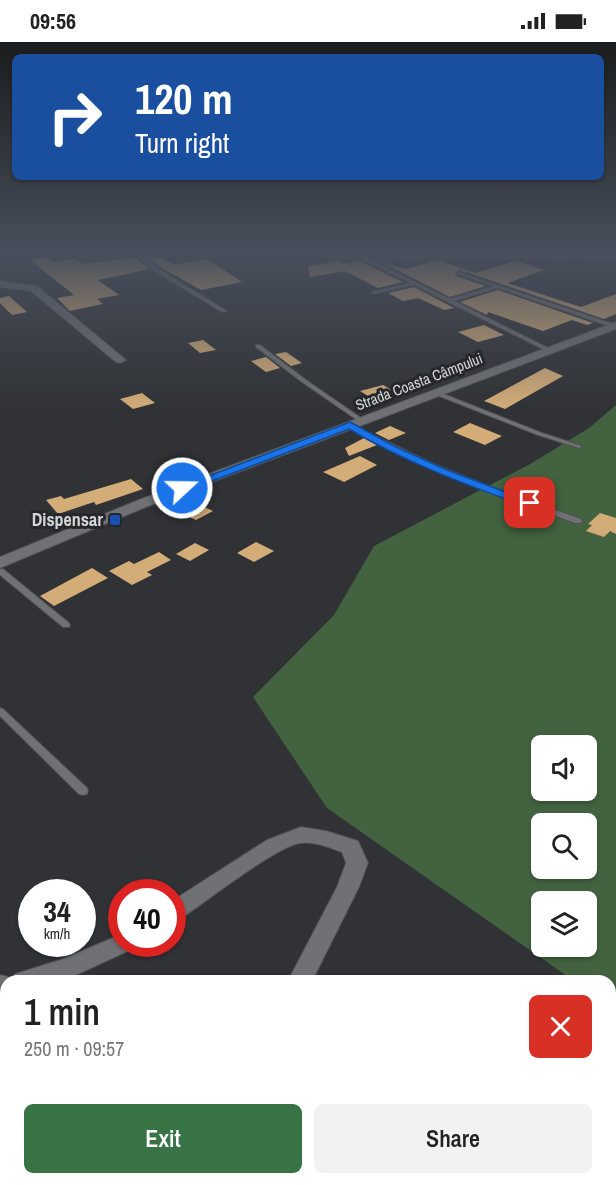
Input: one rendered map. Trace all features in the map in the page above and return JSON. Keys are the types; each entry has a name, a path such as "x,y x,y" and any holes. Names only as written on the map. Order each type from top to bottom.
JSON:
{"street":[{"path":"52,303 120,360"},
{"name":"Strada Coasta Câmpului","path":"0,563 141,504 615,326"},
{"path":"186,904 256,856 298,835 330,839 350,847 357,863 348,887 303,975"},
{"path":"44,975 68,968 108,949"}],"lane":[{"path":"211,303 224,311"},
{"path":"454,303 549,350"},
{"path":"547,303 615,326"},
{"path":"258,346 390,448 443,472 578,521"},
{"path":"436,393 540,434 579,446"},
{"path":"0,571 66,625"},
{"path":"0,711 83,791"}],"green space":[{"path":"616,405 616,975 565,975 540,957 597,957 597,891 531,891 531,951 327,808 253,697 334,615 374,546 532,463 589,428"}],"building":[{"path":"0,303 17,303 27,312 12,315"},
{"path":"62,303 103,304 70,311"},
{"path":"430,303 445,303 454,308 444,310"},
{"path":"463,303 536,303 593,323 587,325 572,320 543,331 488,312 487,315"},
{"path":"558,303 570,303 581,307 591,303 616,303 616,314 604,319"},
{"path":"484,325 504,335 478,342 458,332"},
{"path":"203,340 216,350 200,353 188,343"},
{"path":"286,352 302,363 291,366 275,354"},
{"path":"266,357 280,368 266,372 251,361"},
{"path":"545,368 563,376 505,409 484,401"},
{"path":"383,385 399,394 376,401 360,391"},
{"path":"142,393 155,403 133,409 120,399"},
{"path":"470,423 502,436 485,445 453,432"},
{"path":"390,426 406,433 389,440 375,433"},
{"path":"364,438 377,445 349,456 345,448"},
{"path":"360,456 377,465 344,482 323,472"},
{"path":"131,479 143,489 96,505 94,502 58,514 46,500 61,496 64,499"},
{"path":"200,505 213,511 196,520 183,514"},
{"path":"600,513 616,518 616,534 610,531 604,537 586,531 592,525 588,524"},
{"path":"256,542 274,551 254,562 237,553"},
{"path":"195,543 209,550 190,561 176,554"},
{"path":"159,552 171,560 147,572 152,575 132,585 109,571 129,561 134,564"},
{"path":"92,568 108,578 54,606 40,596"}],"place":[{"name":"Dispensar","path":"115,520"}],"route":[{"path":"182,488 350,426 390,448 443,472 530,503"}]}
